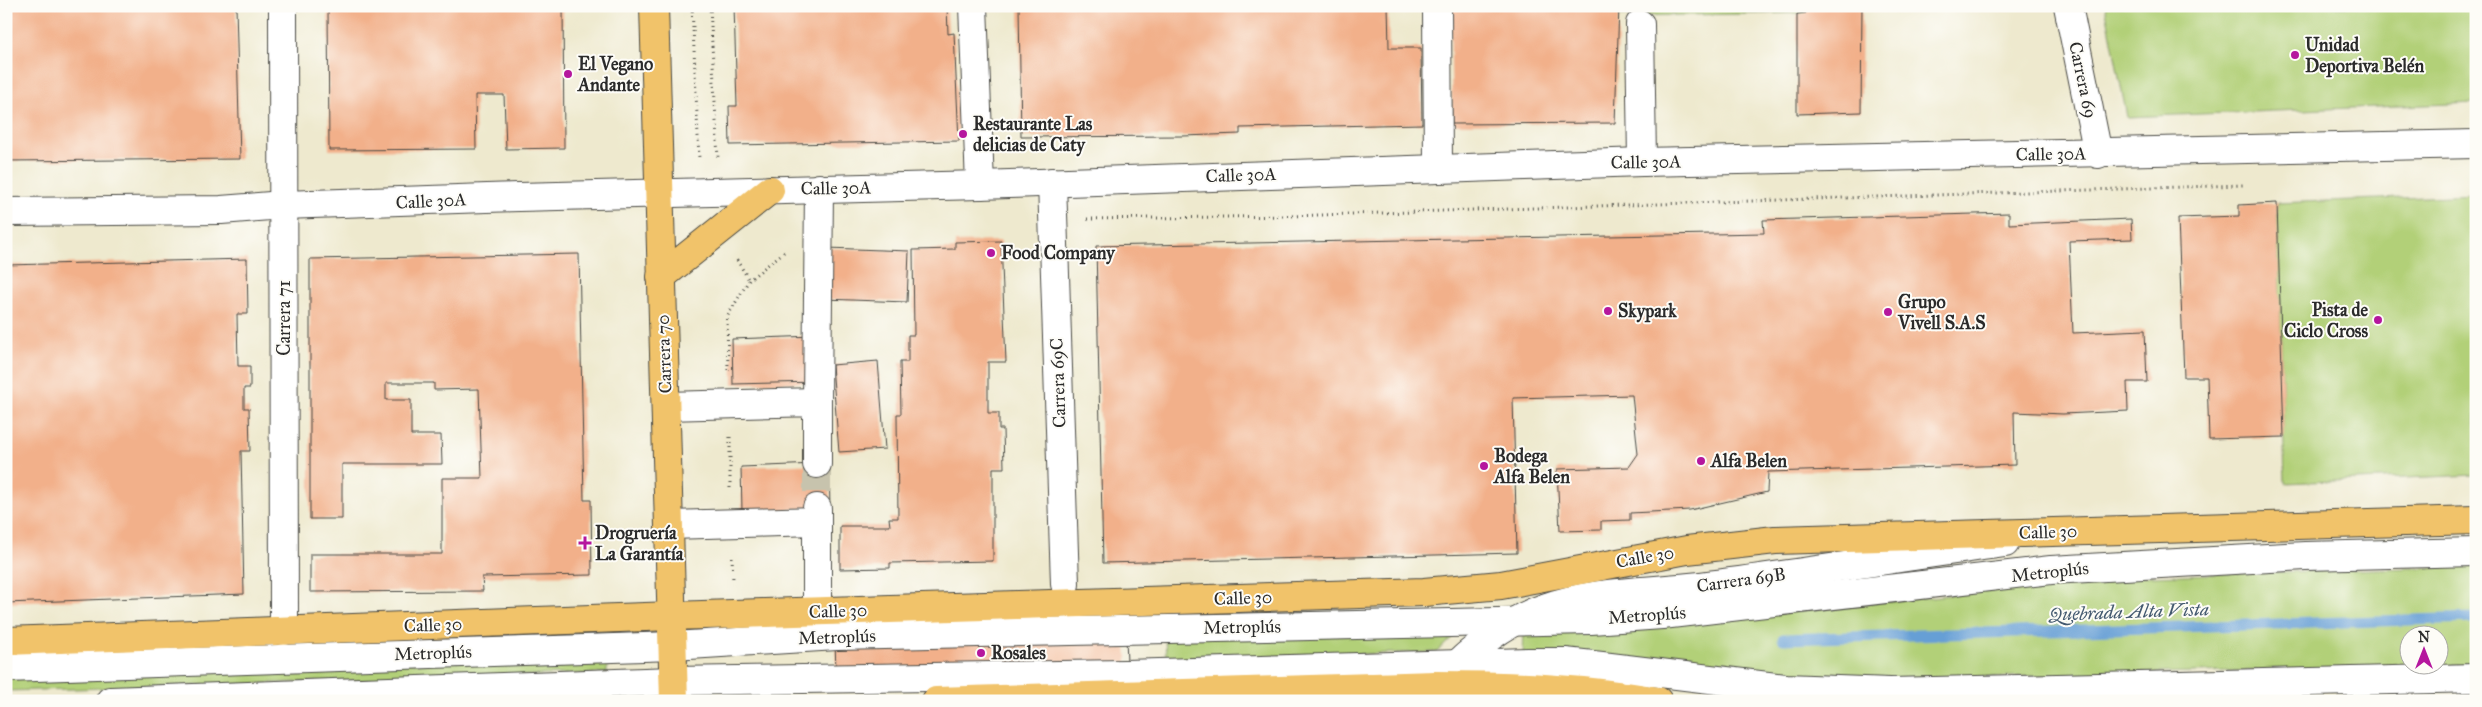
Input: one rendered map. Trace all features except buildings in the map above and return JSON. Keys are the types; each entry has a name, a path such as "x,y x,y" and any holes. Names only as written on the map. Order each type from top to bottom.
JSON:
{"main road":[{"name":"Carrera 70","path":"654,6 674,691"},
{"path":"661,277 770,190"},
{"name":"Calle 30","path":"6,641 672,616 1424,592 1501,585 1687,550 1775,540 2476,520"},
{"path":"936,701 1428,693 1508,685 1587,690 1658,701"}],"street":[{"name":"Carrera 71","path":"284,6 284,631"},
{"path":"974,6 980,185"},
{"path":"1437,6 1438,168"},
{"name":"Carrera 69","path":"2068,6 2098,154"},
{"path":"1640,24 1642,162"},
{"name":"Calle 30A","path":"6,212 221,210 283,205 819,188 980,185 1642,162 2098,154 2476,144"},
{"name":"Carrera 69C","path":"1052,182 1065,584"},
{"path":"817,464 819,188"},
{"path":"666,406 817,402"},
{"path":"669,524 731,523 817,515 817,612"},
{"name":"Carrera 69B","path":"1428,693 1479,646 1516,621 1544,608 1573,600 1700,586 2092,531"},
{"name":"Metroplús","path":"6,668 673,646 837,636 1516,621 1662,615 2051,570 2296,557 2476,552"},
{"name":"Metroplús","path":"110,701 674,691 1124,674 1565,662 1785,688 1890,692 2476,678"}],"path":[{"path":"692,6 710,192"},
{"path":"710,6 710,192"},
{"path":"1053,219 1299,216 2248,185"},
{"path":"733,582 727,317 749,280 773,259 786,251"}],"green space":[{"path":"1619,6 1806,6 1806,13 1619,16"},
{"name":"Unidad Deportiva Belén","path":"2105,6 2476,6 2476,103 2127,117"},
{"name":"Pista de Ciclo Cross","path":"2476,195 2476,475 2285,483 2277,203"},
{"path":"2476,566 2476,665 2450,666 2450,624 2400,624 2400,667 1915,679 1798,677 1523,656 1524,632 1733,618 2119,577"},
{"path":"1463,627 1437,652 1166,659 1165,636"},
{"path":"607,657 607,673 6,691 6,676"}],"waterway":[{"name":"Quebrada Alta Vista","path":"1783,639 2476,618"}],"tunnel":[{"path":"817,464 817,508"}],"place":[{"name":"Unidad Deportiva Belén","path":"2295,55"},
{"name":"El Vegano Andante","path":"568,74"},
{"name":"Restaurante Las delicias de Caty","path":"963,134"},
{"name":"Food Company","path":"991,253"},
{"name":"Skypark","path":"1608,311"},
{"name":"Grupo Vivell S.A.S","path":"1888,312"},
{"name":"Pista de Ciclo Cross","path":"2378,320"},
{"name":"Alfa Belen","path":"1701,461"},
{"name":"Bodega Alfa Belen","path":"1484,466"},
{"name":"Drogruería La Garantía","path":"585,543"},
{"name":"Rosales","path":"981,653"}]}
